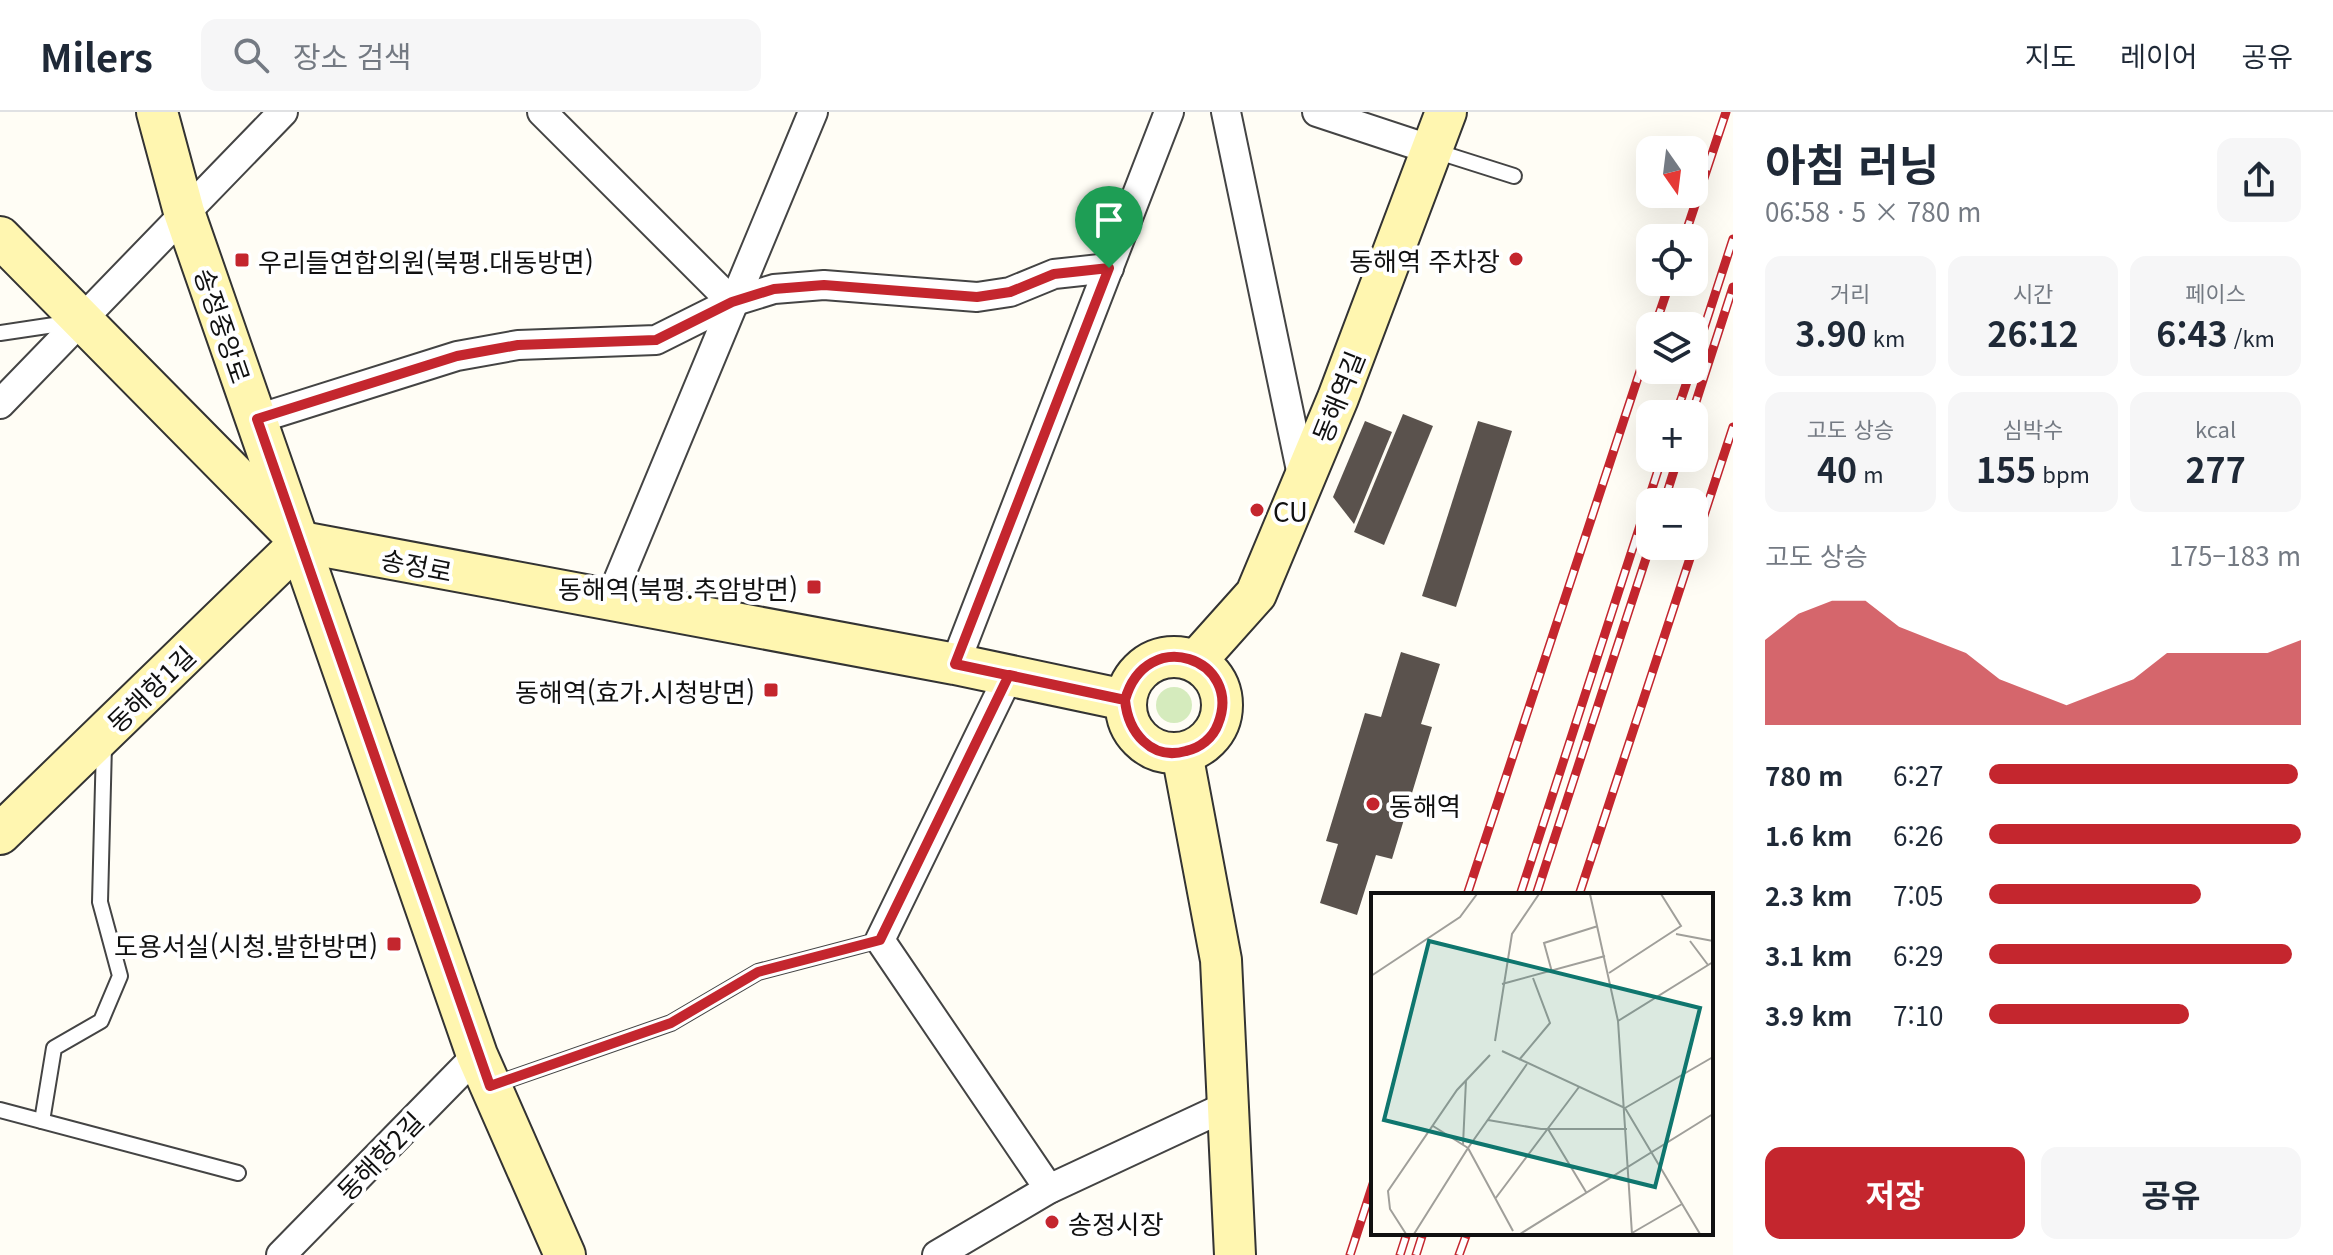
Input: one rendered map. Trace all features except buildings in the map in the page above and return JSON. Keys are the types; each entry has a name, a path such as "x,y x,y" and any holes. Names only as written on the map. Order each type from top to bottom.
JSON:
{"street":[{"name":"송정중앙로","path":"157,112 184,212 484,1070 565,1255"},
{"path":"0,404 283,112"},
{"path":"542,112 732,302"},
{"path":"610,600 813,112"},
{"path":"955,664 1169,112"},
{"path":"1226,112 1303,480"},
{"path":"1317,112 1432,150"},
{"name":"동해역길","path":"1196,661 1256,594 1446,112"},
{"path":"0,237 301,542"},
{"path":"257,419 457,356 518,345 656,340 732,302 774,289 824,285 977,297 1010,292 1054,274 1109,268"},
{"name":"송정로","path":"301,542 955,664 1125,700"},
{"name":"동해항1길","path":"0,834 301,542"},
{"path":"1181,656 1196,661 1217,683 1222,713 1208,739 1182,753 1153,748 1131,728 1125,700 1129,685 1150,662 1181,656"},
{"path":"1009,675 880,940 1049,1189"},
{"path":"1182,753 1221,960 1235,1255"},
{"name":"동해항2길","path":"281,1255 484,1070"},
{"path":"944,1253 1049,1189 1227,1106"}],"lane":[{"path":"1432,150 1514,176"},
{"path":"1,329 82,321"},
{"path":"42,1121 54,1048 101,1021 120,976 100,902 104,733"},
{"path":"484,1070 671,1023 758,972 880,940"},
{"path":"0,1110 238,1173"}],"green space":[{"path":"1174,687 1187,692 1192,705 1187,718 1174,723 1161,718 1156,705 1161,692"}],"railway":[{"path":"1689,224 1726,112"},
{"path":"1708,316 1733,239"},
{"path":"1697,400 1733,287"},
{"path":"1660,312 1665,296"},
{"path":"1468,893 1636,383"},
{"path":"1681,400 1686,384"},
{"path":"1708,503 1733,427"},
{"path":"1521,893 1657,472"},
{"path":"1668,488 1674,472"},
{"path":"1537,893 1645,560"},
{"path":"1580,893 1689,560"},
{"path":"1350,1255 1371,1190"},
{"path":"1400,1255 1406,1235"},
{"path":"1416,1255 1422,1235"},
{"path":"1459,1255 1466,1235"}],"place":[{"name":"동해역 주차장","path":"1516,259"},
{"name":"우리들연합의원(북평.대동방면)","path":"242,260"},
{"name":"CU","path":"1257,510"},
{"name":"동해역(북평.추암방면)","path":"814,587"},
{"name":"동해역(효가.시청방면)","path":"771,690"},
{"name":"동해역","path":"1373,804"},
{"name":"도용서실(시청.발한방면)","path":"394,944"},
{"name":"송정시장","path":"1052,1222"}],"route":[{"path":"1109,268 955,664 1053,684 1125,700 1131,728 1151,747 1167,752 1182,753 1196,748 1217,728 1222,713 1222,697 1217,683 1208,670 1196,661 1181,656 1150,662 1129,685 1125,700 1009,675 880,940 758,972 671,1023 490,1086 257,419 457,356 518,345 656,340 732,302 774,289 824,285 977,297 1010,292 1054,274 1109,268"}]}
